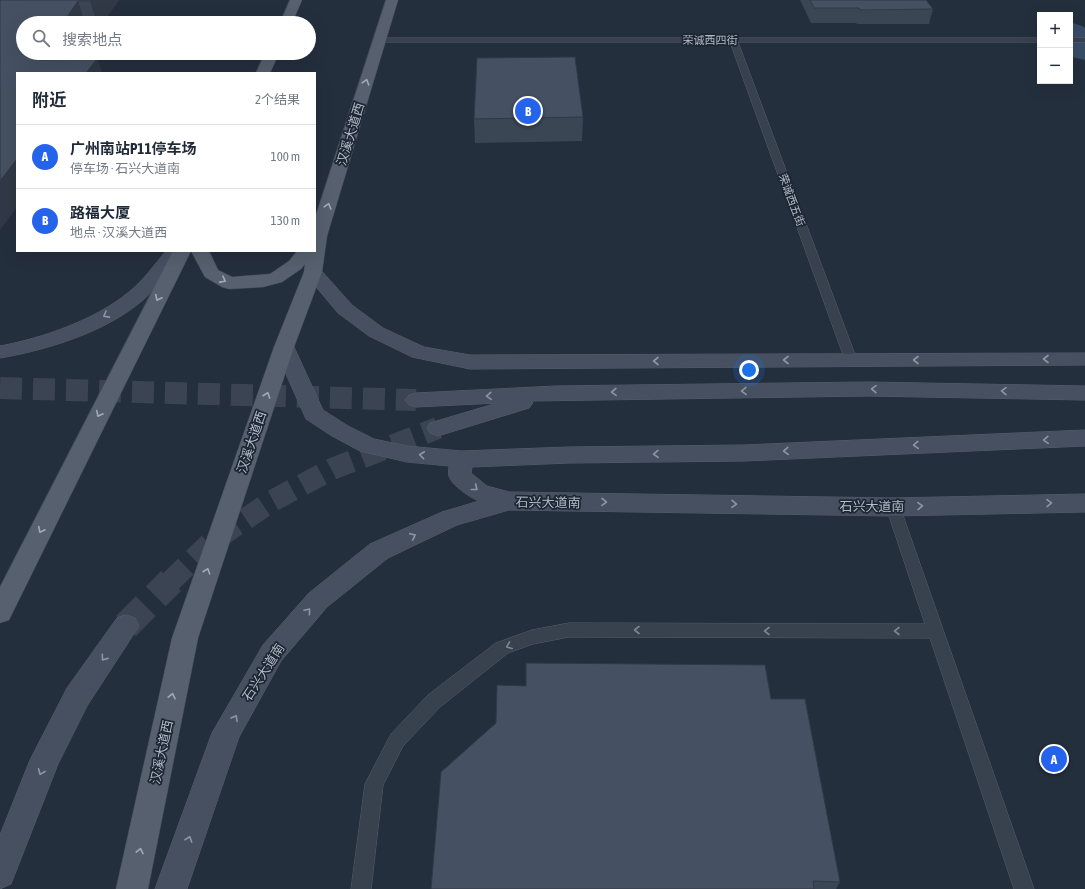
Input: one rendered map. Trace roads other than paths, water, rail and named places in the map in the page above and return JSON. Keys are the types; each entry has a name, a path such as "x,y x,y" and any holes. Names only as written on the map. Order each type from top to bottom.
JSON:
{"main road":[{"path":"289,16 296,0"},
{"name":"汉溪大道西","path":"317,238 392,0"},
{"path":"263,72 269,60"},
{"path":"0,352 66,334 107,315 135,296 174,252"},
{"path":"0,612 181,252"},
{"path":"200,252 211,273 230,283 263,281 276,278 295,265 310,261 345,309 376,332 419,352 470,362 1085,359"},
{"name":"汉溪大道西","path":"132,889 185,638 284,347 310,261"},
{"path":"284,347 314,414 340,431 368,445 407,454 461,459 569,455 744,453 1085,438"},
{"path":"416,400 556,393 868,389 1085,392"},
{"path":"438,428 556,393"},
{"path":"461,459 460,476 480,492 509,501"},
{"name":"石兴大道南","path":"171,889 226,733 272,653 318,600 379,551 450,518 509,501 893,507 1085,502"},
{"path":"0,873 45,760 77,697 126,626"}],"lane":[{"name":"荣诚西四街","path":"379,40 1037,40"},
{"name":"荣诚西五街","path":"733,40 852,360"},
{"path":"1073,40 1085,40"},
{"path":"893,507 1024,889"},
{"path":"361,889 374,784 397,740 434,701 502,648 532,636 569,630 936,631"}],"waterway":[{"path":"1073,36 1085,49"}],"tunnel":[{"path":"0,388 416,400"},
{"path":"170,582 210,543 272,501 332,469 438,428"},
{"path":"126,626 170,582"}],"place":[{"name":"路福大厦","path":"528,111"},
{"name":"广州南站P11停车场","path":"1054,759"}]}
